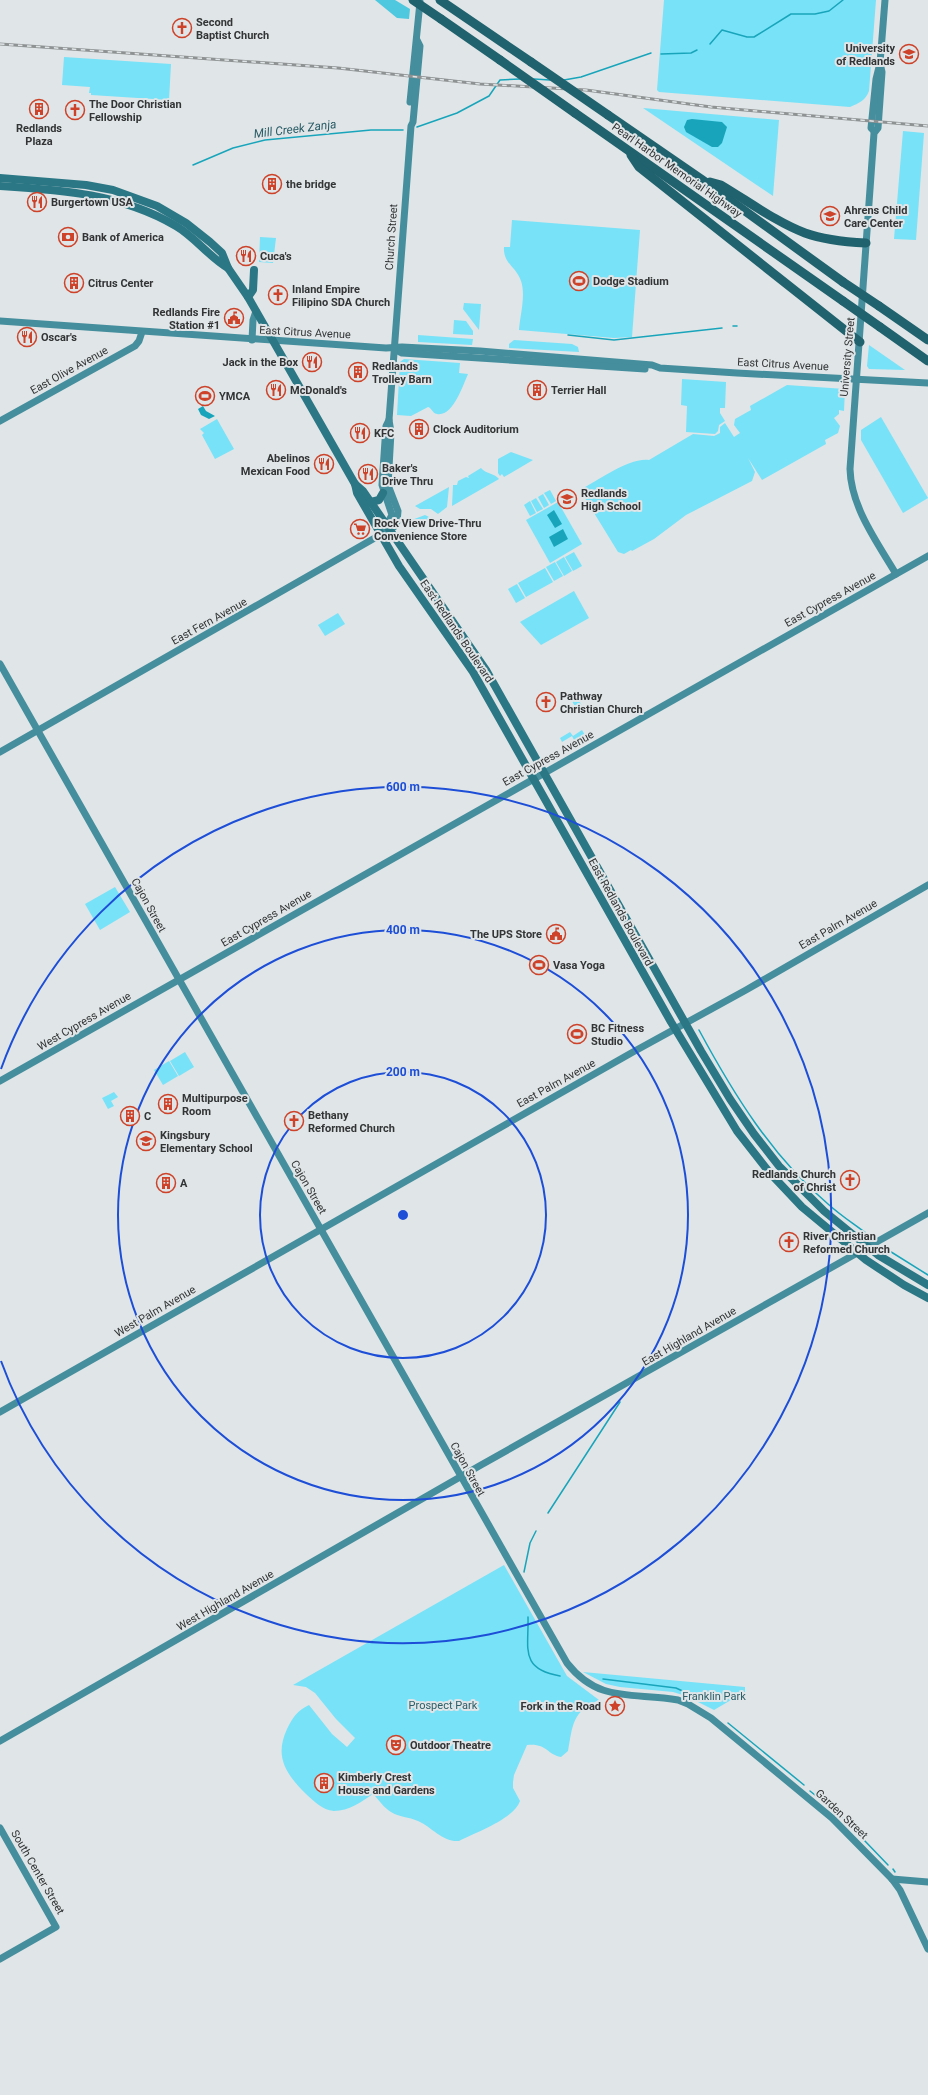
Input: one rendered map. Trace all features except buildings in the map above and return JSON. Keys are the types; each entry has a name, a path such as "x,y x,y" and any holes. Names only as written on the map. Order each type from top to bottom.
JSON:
{"highway":[{"name":"Pearl Harbor Memorial Highway","path":"413,0 928,361"},
{"name":"Pearl Harbor Memorial Highway","path":"441,1 701,179 843,282 928,340"},
{"path":"628,150 639,167 860,342"},
{"path":"701,179 721,185 790,226 806,233 841,241 866,243"}],"main road":[{"name":"East Redlands Boulevard","path":"0,178 99,187 146,201 196,230 222,254 228,268 248,297 275,342 355,484 370,502 482,664 730,1099 779,1166 824,1212 869,1248 928,1285"},
{"name":"East Redlands Boulevard","path":"0,186 91,195 129,204 177,226 228,268"},
{"path":"248,297 253,290 254,270"},
{"name":"East Redlands Boulevard","path":"355,484 357,493 399,566 473,672 675,1028 737,1131 769,1172 802,1207 858,1254 904,1285 928,1298"},
{"path":"370,502 379,500 384,493"}],"street":[{"name":"Church Street","path":"389,420 411,126 413,122 420,46 417,40 420,0"},
{"name":"University Street","path":"885,0 880,63 882,72 878,128 874,131 860,342 850,462 851,484 858,507 896,574"},
{"path":"252,340 253,320 256,311"},
{"name":"East Citrus Avenue","path":"0,321 275,342 394,349 402,353 654,369 660,368 928,383"},
{"name":"East Olive Avenue","path":"0,421 135,346 139,341 142,332"},
{"path":"388,528 392,515 384,493 382,471 386,426 389,420"},
{"path":"388,528 396,525 398,517 397,508 390,490 388,479 391,432 389,420"},
{"name":"East Fern Avenue","path":"0,752 381,535 388,528"},
{"name":"East Cypress Avenue","path":"178,980 928,556"},
{"name":"Cajon Street","path":"0,664 567,1663 575,1674 588,1684 606,1692 622,1695 678,1700 688,1704 711,1718"},
{"name":"East Palm Avenue","path":"320,1229 675,1028 746,990 928,885"},
{"name":"West Cypress Avenue","path":"0,1081 178,980"},
{"name":"East Highland Avenue","path":"461,1477 869,1248 928,1213"},
{"name":"West Palm Avenue","path":"0,1412 320,1229"},
{"name":"West Highland Avenue","path":"0,1740 461,1477"},
{"name":"Garden Street","path":"711,1718 826,1812 892,1879 900,1890 928,1949"},
{"name":"South Center Street","path":"0,1828 56,1927 0,1959"},
{"path":"892,1879 928,1882"}],"green space":[{"path":"664,0 876,0 869,91 864,99 850,107 659,92 657,90"},
{"path":"64,57 171,64 169,100 91,95 91,93 89,93 90,87 62,85"},
{"path":"643,108 779,120 773,196"},
{"path":"903,131 924,133 916,240 894,239"},
{"name":"Dodge Stadium","path":"512,220 640,230 632,337 614,338 519,330 523,299 521,281 504,253 504,247 510,247"},
{"path":"260,237 276,238 273,263 259,262"},
{"path":"464,303 481,304 479,330 463,309"},
{"path":"454,320 466,321 473,331 473,335 453,334"},
{"path":"418,335 473,339 472,345 418,342"},
{"path":"514,340 572,344 578,347 579,352 509,348 509,344"},
{"path":"869,345 905,370 869,369 867,366"},
{"path":"404,359 460,363 459,373 468,374 457,399 448,411 443,414 437,414 428,407 411,416 397,415 400,362"},
{"path":"682,379 726,382 725,408 720,408 720,413 725,421 719,425 718,431 715,434 686,432 687,406 681,405"},
{"path":"787,385 845,389 844,411 839,410 839,414 834,418 840,426 838,433 825,440 826,444 762,480 748,458 755,472 752,481 686,515 654,539 632,551 631,550 624,554 618,552 580,490 623,466 641,460 649,460 693,434 714,436 720,433 720,427 725,423 734,437 740,433 734,425 735,419 751,410 750,406"},
{"path":"881,417 928,498 903,513 861,440 861,430"},
{"path":"217,419 234,449 215,459 202,435 204,433 200,429"},
{"path":"511,452 533,460 504,477 502,474 500,476 498,473 498,459"},
{"path":"481,468 499,479 452,506 453,485 457,485 458,481 466,477 469,478 468,476"},
{"path":"449,487 447,507 438,514 431,509 420,509 415,506"},
{"path":"550,490 556,501 551,504 544,493"},
{"path":"543,494 549,505 544,508 538,497"},
{"path":"536,498 543,509 537,512 531,501"},
{"path":"530,501 536,513 530,516 524,505"},
{"path":"558,502 582,544 550,563 526,520"},
{"path":"425,515 431,518 412,529 409,521"},
{"path":"574,552 582,566 573,571 565,557"},
{"path":"564,557 572,571 564,576 556,562"},
{"path":"555,562 563,576 554,581 546,567"},
{"path":"545,568 553,582 526,597 518,583"},
{"path":"517,584 525,598 516,603 508,589"},
{"path":"574,591 589,618 541,645 520,622"},
{"path":"338,613 345,624 325,636 318,625"},
{"path":"577,698 585,710 579,714 572,701"},
{"path":"582,730 586,737 575,742 572,736 562,742 560,738 570,732 573,736"},
{"path":"115,887 130,912 100,930 85,904"},
{"path":"185,1052 194,1067 179,1076 170,1061"},
{"path":"169,1061 178,1076 163,1085 154,1070"},
{"path":"114,1092 118,1097 111,1101 114,1106 108,1109 102,1098"},
{"name":"Prospect Park","path":"504,1565 567,1676 599,1700 583,1709 575,1720 568,1751 561,1757 552,1754 543,1747 527,1745 514,1775 513,1788 520,1801 516,1808 510,1814 493,1825 459,1841 453,1841 442,1837 418,1821 391,1812 373,1794 355,1806 339,1811 326,1809 315,1802 299,1787 284,1764 282,1757 283,1739 291,1721 298,1712 309,1705 332,1734 347,1747 355,1738 336,1719 315,1693 306,1687 293,1685"},
{"name":"Franklin Park","path":"583,1672 745,1687 745,1697 731,1700 714,1710 686,1696 673,1692 620,1687 606,1684"}],"shaded area":[{"path":"375,0 395,0 410,9 409,19 397,18"},
{"path":"692,119 722,122 727,127 722,143 718,147 712,147 686,132 684,127 687,120"},
{"path":"203,406 206,411 215,416 209,419 201,415 198,409"},
{"path":"554,510 562,524 555,528 547,515"},
{"path":"563,529 568,539 554,547 549,537"}],"waterway":[{"name":"Mill Creek Zanja","path":"710,44 722,30 747,37 754,37 791,14 815,14 829,11 843,0"},
{"name":"Mill Creek Zanja","path":"661,54 691,53 697,50"},
{"name":"Mill Creek Zanja","path":"564,80 581,77 651,53"},
{"name":"Mill Creek Zanja","path":"417,127 457,113 489,96 500,80 520,79"},
{"name":"Mill Creek Zanja","path":"534,79 550,80"},
{"name":"Mill Creek Zanja","path":"193,165 233,148 265,140 371,130 403,130"},
{"path":"568,335 614,340 722,328"},
{"path":"699,1030 755,1123 789,1166 808,1186 837,1212 867,1234"},
{"path":"888,1250 928,1275"},
{"path":"548,1513 620,1402"},
{"path":"524,1572 530,1543 536,1531"},
{"path":"528,1617 528,1647 529,1656 532,1662 538,1668 547,1673 560,1676"},
{"path":"603,1679 676,1688 689,1694"},
{"path":"728,1723 804,1785"},
{"path":"810,1791 836,1812"},
{"path":"840,1815 888,1865"}],"railway":[{"path":"0,44 338,68 480,84 586,90 711,107 928,126"}],"place":[{"name":"Second Baptist Church","path":"182,28"},
{"name":"University of Redlands","path":"909,54"},
{"name":"Redlands Plaza","path":"39,109"},
{"name":"The Door Christian Fellowship","path":"75,110"},
{"name":"the bridge","path":"272,184"},
{"name":"Burgertown USA","path":"37,202"},
{"name":"Ahrens Child Care Center","path":"830,216"},
{"name":"Bank of America","path":"68,237"},
{"name":"Cuca's","path":"246,256"},
{"name":"Dodge Stadium","path":"579,281"},
{"name":"Citrus Center","path":"74,283"},
{"name":"Inland Empire Filipino SDA Church","path":"278,295"},
{"name":"Redlands Fire Station #1","path":"234,318"},
{"name":"Oscar's","path":"27,337"},
{"name":"Jack in the Box","path":"312,362"},
{"name":"Redlands Trolley Barn","path":"358,372"},
{"name":"McDonald's","path":"276,390"},
{"name":"Terrier Hall","path":"537,390"},
{"name":"YMCA","path":"205,396"},
{"name":"Clock Auditorium","path":"419,429"},
{"name":"KFC","path":"360,433"},
{"name":"Abelinos Mexican Food","path":"324,464"},
{"name":"Baker's Drive Thru","path":"368,474"},
{"name":"Redlands High School","path":"567,499"},
{"name":"Rock View Drive-Thru Convenience Store","path":"360,529"},
{"name":"Pathway Christian Church","path":"546,702"},
{"name":"The UPS Store","path":"556,934"},
{"name":"Vasa Yoga","path":"539,965"},
{"name":"BC Fitness Studio","path":"577,1034"},
{"name":"Multipurpose Room","path":"168,1104"},
{"name":"C","path":"130,1116"},
{"name":"Bethany Reformed Church","path":"294,1121"},
{"name":"Kingsbury Elementary School","path":"146,1141"},
{"name":"Redlands Church of Christ","path":"850,1180"},
{"name":"A","path":"166,1183"},
{"name":"River Christian Reformed Church","path":"789,1242"},
{"name":"Fork in the Road","path":"615,1706"},
{"name":"Outdoor Theatre","path":"396,1745"},
{"name":"Kimberly Crest House and Gardens","path":"324,1783"}]}
